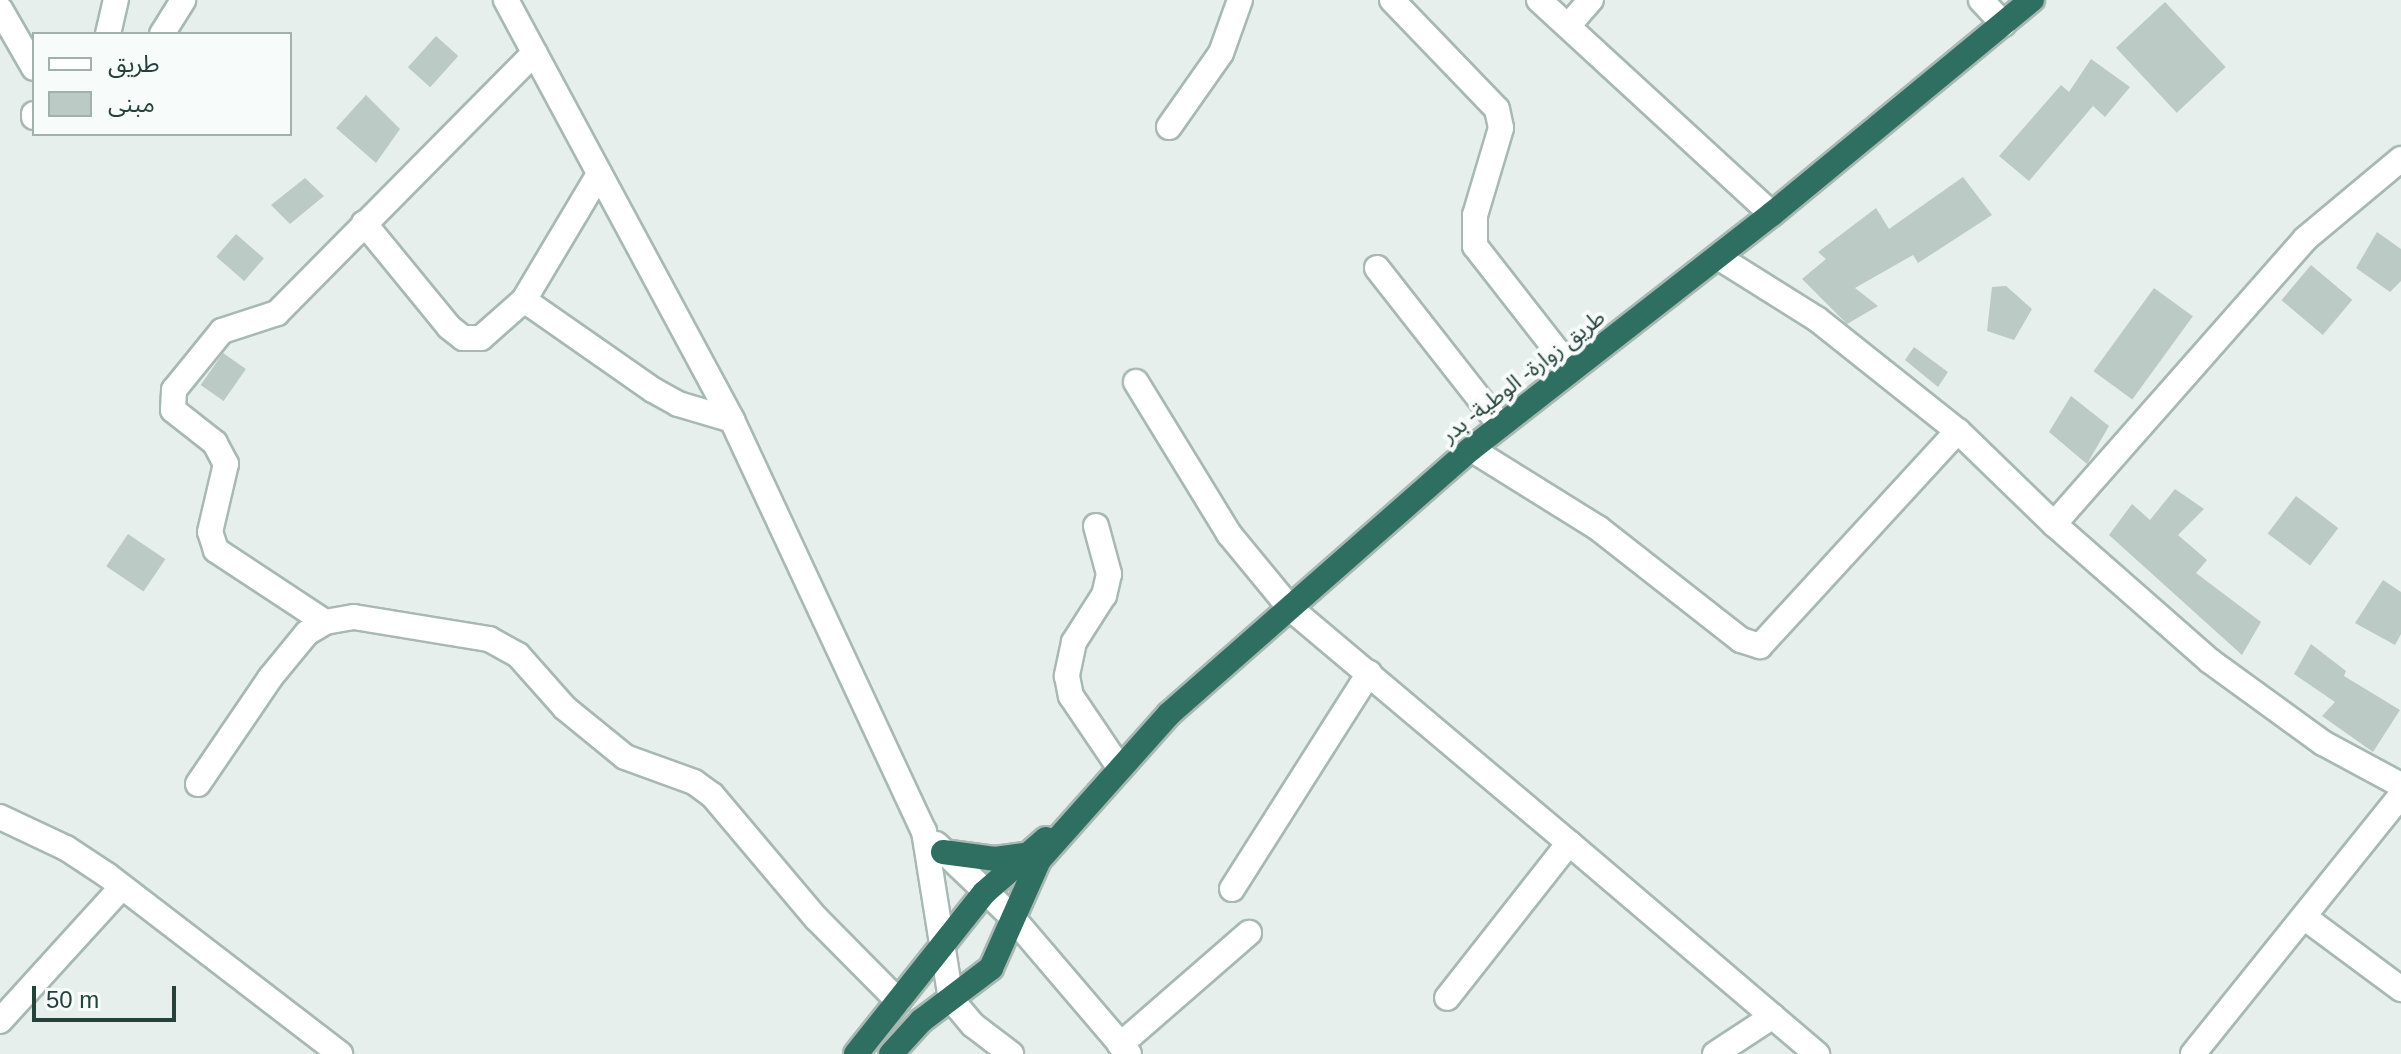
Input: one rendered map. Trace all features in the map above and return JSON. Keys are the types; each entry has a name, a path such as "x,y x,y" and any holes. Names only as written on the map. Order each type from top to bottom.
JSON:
{"highway":[{"name":"طريق زوارة- الوطية- بدر","path":"1070,821 1179,705 1471,449 1772,214 2032,0"},
{"path":"856,1054 984,893 1023,855 1070,821"},
{"path":"891,1054 951,999 991,968 1005,946 1012,917 1039,860 1070,821"},
{"path":"943,852 995,859 1023,855"}],"street":[{"path":"108,32 116,0"},
{"path":"163,32 183,0"},
{"path":"506,0 732,420 924,831 951,999 973,1025 1011,1054"},
{"path":"1169,127 1221,53 1240,0"},
{"path":"1392,0 1497,109 1501,128 1475,215 1475,246 1572,370"},
{"path":"1539,0 1772,214"},
{"path":"1568,26 1591,0"},
{"path":"1981,0 2003,24"},
{"path":"0,9 32,65"},
{"path":"325,622 216,550 210,532 226,464 222,451 184,421 171,400 208,343 234,325 277,313 534,53"},
{"path":"2054,524 2305,239 2401,159"},
{"path":"364,223 463,338 481,338 497,329 524,300 599,174"},
{"path":"1718,257 1817,319 1958,431 2054,524 2210,661 2274,709 2401,785"},
{"path":"1377,268 1500,425"},
{"path":"524,300 653,390 678,404 732,420"},
{"path":"1136,382 1229,534 1290,608 1817,1054"},
{"path":"1471,449 1598,528 1741,640 1760,646 1958,431"},
{"path":"1096,526 1109,574 1104,595 1074,642 1067,676 1071,696 1119,767"},
{"path":"198,784 270,678 307,633 325,622 354,617 460,630 518,655 604,741 648,769 694,782 712,795 816,918 898,1001"},
{"path":"1232,889 1369,673"},
{"path":"2193,1054 2401,795"},
{"path":"0,817 66,848 122,887 333,1052"},
{"path":"924,831 984,893 1012,917 1125,1049 1249,933"},
{"path":"1447,998 1569,843"},
{"path":"0,1021 122,887"},
{"path":"2304,917 2401,989"},
{"path":"1715,1054 1773,1016"}],"building":[{"path":"2165,2 2226,67 2177,113 2116,48"},
{"path":"436,36 458,56 430,87 408,67"},
{"path":"2091,59 2130,87 2105,117 2093,106 2029,181 1999,156 2061,85 2069,92"},
{"path":"366,95 400,129 376,163 336,128"},
{"path":"1963,177 1992,215 1918,263 1913,255 1855,288 1878,306 1847,324 1802,279 1826,259 1818,252 1876,208 1889,229"},
{"path":"305,178 324,196 290,224 271,205"},
{"path":"2377,232 2401,249 2401,281 2390,292 2356,268"},
{"path":"236,234 264,258 244,281 216,257"},
{"path":"2311,265 2352,300 2323,335 2281,300"},
{"path":"2006,286 2032,309 2014,340 1987,331 1992,287"},
{"path":"2154,288 2193,316 2132,400 2093,371"},
{"path":"1914,347 1948,372 1938,387 1905,360"},
{"path":"223,353 246,369 224,401 201,385"},
{"path":"2071,396 2109,426 2087,464 2049,432"},
{"path":"2175,489 2204,509 2178,535 2207,560 2196,573 2261,622 2242,655 2109,535 2132,504 2150,520"},
{"path":"2296,496 2338,528 2310,565 2268,534"},
{"path":"128,534 165,559 143,591 106,566"},
{"path":"2383,580 2401,592 2401,634 2395,645 2355,623"},
{"path":"2311,644 2346,671 2344,676 2400,710 2373,752 2322,716 2335,702 2294,674"}]}
